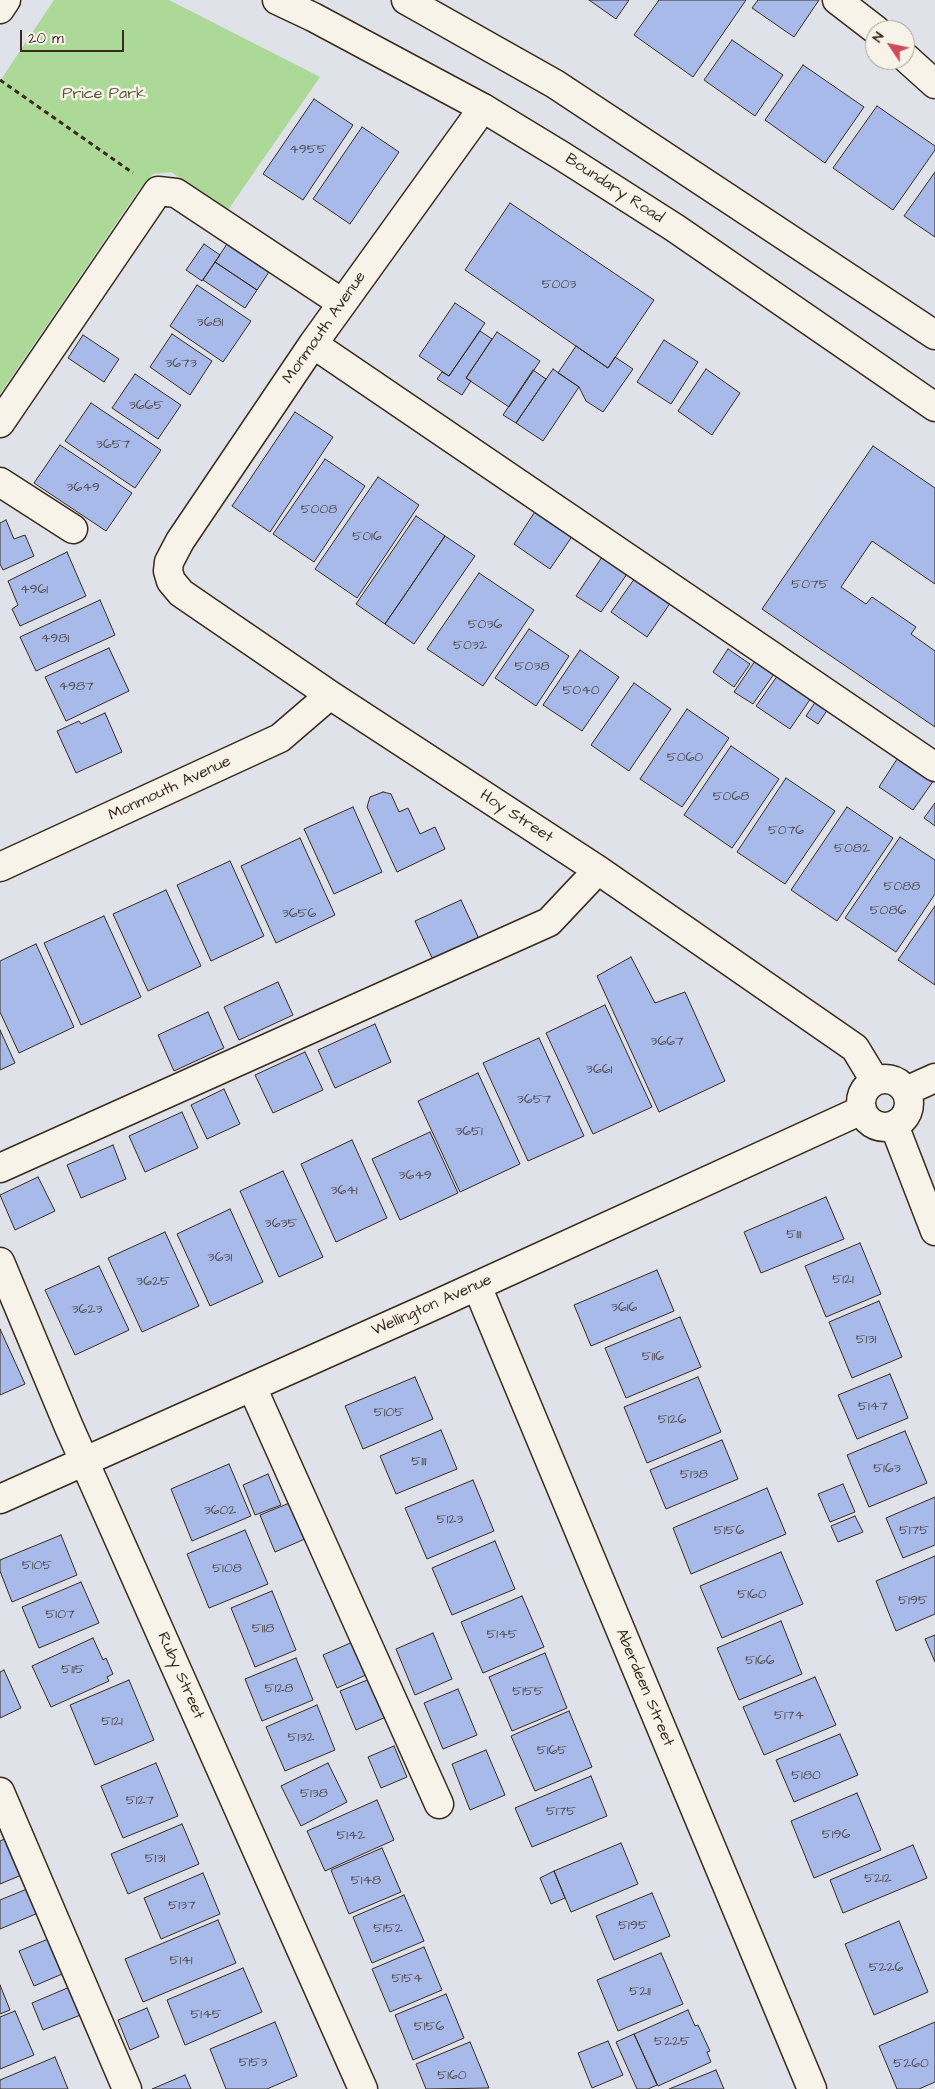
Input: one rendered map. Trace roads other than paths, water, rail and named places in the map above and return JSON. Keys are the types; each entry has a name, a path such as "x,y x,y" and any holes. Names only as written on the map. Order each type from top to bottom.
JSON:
{"street":[{"path":"0,8 6,0"},
{"name":"Boundary Road","path":"277,0 313,17 483,108 675,228 935,407"},
{"path":"406,0 555,84 935,335"},
{"path":"837,0 865,22"},
{"path":"915,65 935,84"},
{"name":"Monmouth Avenue","path":"173,552 313,344 483,108"},
{"path":"0,423 158,191 176,192 342,304"},
{"path":"313,344 935,767"},
{"path":"0,482 73,529"},
{"name":"Hoy Street","path":"173,552 168,571 171,581 181,593 330,694 598,870 855,1048 875,1081"},
{"name":"Monmouth Avenue","path":"0,867 280,738 330,694"},
{"path":"0,1168 549,922 598,870"},
{"path":"906,1091 935,1078"},
{"path":"882,1079 896,1081 906,1091 908,1106 906,1114 894,1125 878,1126 871,1123 862,1110 864,1090 875,1081 882,1079"},
{"name":"Wellington Avenue","path":"0,1499 477,1286 862,1110"},
{"path":"894,1125 935,1231"},
{"name":"Ruby Street","path":"0,1262 84,1461 363,2089"},
{"name":"Aberdeen Street","path":"477,1286 812,2089"},
{"path":"252,1387 439,1804"},
{"path":"0,1792 127,2089"}],"park label":[{"name":"Price Park","path":"104,95"}]}
